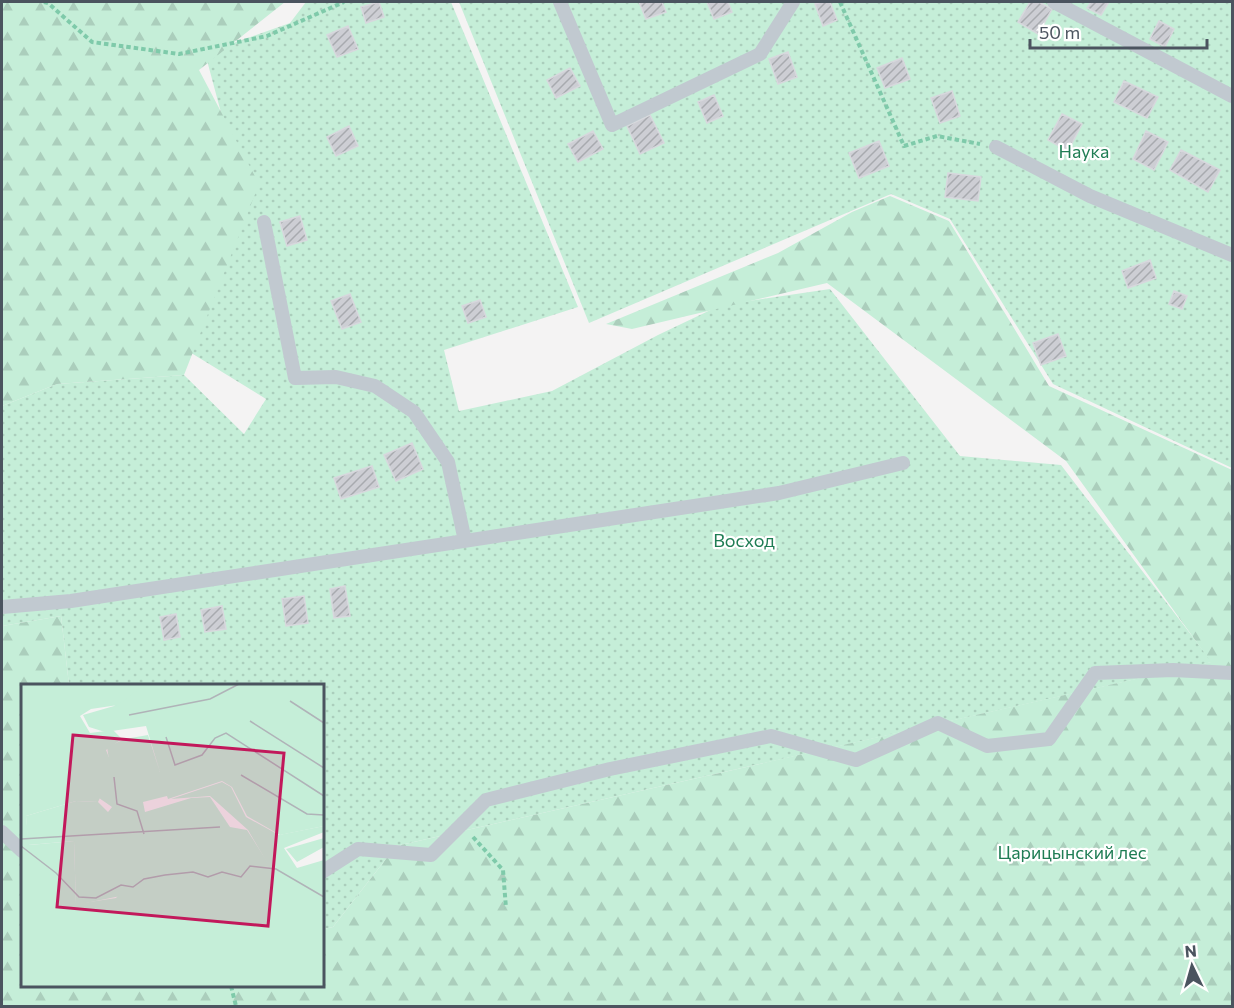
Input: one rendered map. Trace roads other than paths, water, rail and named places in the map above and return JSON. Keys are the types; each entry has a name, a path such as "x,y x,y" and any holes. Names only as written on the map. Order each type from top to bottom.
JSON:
{"lane":[{"path":"560,2 612,125 760,54 793,2"},
{"path":"1054,2 1233,96"},
{"path":"996,147 1090,196 1233,255"},
{"path":"264,222 295,378 336,377 375,386 414,412 448,462 465,542"},
{"path":"2,607 71,601 779,493 903,463"},
{"path":"324,871 358,849 431,855 486,800 610,769 771,736 856,760 938,723 987,746 1049,739 1095,673 1173,670 1233,673"},
{"path":"2,832 21,850"}],"park label":[{"name":"Наука","path":"1084,151"},
{"name":"Восход","path":"744,540"},
{"name":"Царицынский лес","path":"1072,852"}]}
